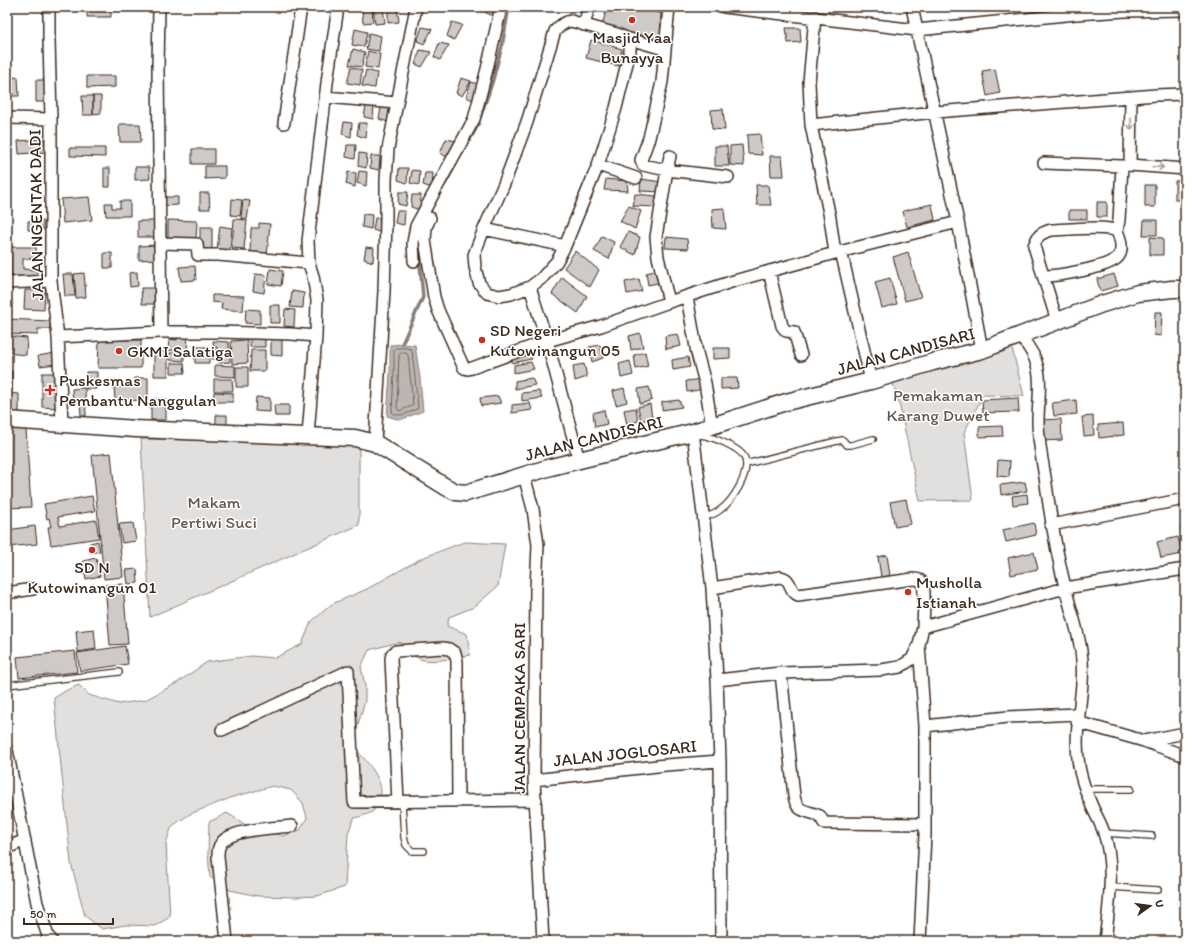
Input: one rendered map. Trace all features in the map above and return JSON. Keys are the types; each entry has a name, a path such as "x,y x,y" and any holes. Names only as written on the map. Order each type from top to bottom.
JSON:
{"street":[{"name":"JALAN NGENTAK DADI","path":"49,7 48,40 51,119 51,281 58,337 62,423"},
{"path":"159,7 158,69 161,332"},
{"path":"284,123 301,7"},
{"path":"308,435 316,336 317,300 314,276 309,263 308,241 325,97 338,7"},
{"path":"375,443 384,291 388,149 416,7"},
{"path":"501,7 488,69 474,119 416,226 436,303 465,369 472,368 548,341 602,326 734,281 838,252 958,222"},
{"path":"584,25 589,7"},
{"path":"669,7 662,82 649,138 641,160 643,165 667,170 728,177"},
{"path":"724,7 818,14 917,30 1076,11 1155,9 1185,10"},
{"path":"912,7 958,222 982,350"},
{"path":"818,14 809,82 811,125 830,218 871,381"},
{"path":"626,38 630,44 630,51 616,108 598,165 565,246 557,261 542,278 530,287 511,294 498,296 487,293 479,283 474,256 504,184 527,122 555,31 559,26 571,21 664,48"},
{"path":"811,125 935,112 1185,94"},
{"path":"325,97 397,103"},
{"path":"1117,231 1126,166 1131,98"},
{"path":"7,118 51,119"},
{"path":"669,302 658,257 656,237 670,156"},
{"path":"1044,164 1185,169"},
{"path":"598,165 636,178"},
{"path":"414,261 419,240 430,218"},
{"path":"1043,276 1055,276 1099,267 1114,261 1120,256 1121,247 1120,237 1117,231 1112,228 1050,230 1042,233 1038,237 1034,246 1043,276 1057,321"},
{"path":"484,229 565,246"},
{"path":"160,243 197,244 198,255 218,255 309,263"},
{"path":"769,272 783,328 786,331 794,332 801,355"},
{"path":"7,283 51,281"},
{"path":"530,287 548,341 579,460"},
{"name":"JALAN CANDISARI","path":"7,420 136,428 355,438 375,443 456,492 466,493 579,460 694,434 786,402 871,381 933,362 982,350 1102,304 1138,293 1185,289"},
{"path":"687,296 697,353 706,383 712,427"},
{"path":"58,337 161,332 219,332 316,336"},
{"path":"1019,337 1030,349 1039,374 1040,391 1038,422 1051,525 1081,650 1083,668 1076,736 1077,752 1085,789 1104,833 1108,848 1110,867 1109,907 1105,941"},
{"path":"694,434 712,588 717,680 720,761 721,941"},
{"name":"JALAN CEMPAKA SARI","path":"524,475 533,509 538,545 536,589 534,780 543,941"},
{"path":"1051,525 1185,499"},
{"path":"923,627 1065,588 1185,569"},
{"path":"712,588 780,577 786,579 789,582 793,592 798,595 913,579 919,579 922,582 924,590 923,627 919,645 912,659 900,667 881,670 781,673 717,680"},
{"path":"7,592 33,589"},
{"path":"919,645 925,726 925,824 920,941"},
{"path":"400,802 391,659 392,654 396,651 443,648 449,649 455,653 457,661 458,801"},
{"path":"222,730 348,671 354,802 536,800"},
{"path":"781,673 794,796 798,807 805,812 820,816 824,823 925,824"},
{"path":"925,726 1008,717 1078,718 1185,756"},
{"path":"1144,742 1185,733"},
{"path":"7,750 38,908 48,936 52,941"},
{"name":"JALAN JOGLOSARI","path":"534,780 666,765 720,761"},
{"path":"226,941 218,848 228,837 238,832 292,826"},
{"path":"7,848 25,840"}],"lane":[{"path":"694,434 722,442 743,455 746,464 746,471 743,480 729,502 718,512 703,517"},
{"path":"746,464 837,441 843,440 848,445 851,445 873,439"},
{"path":"7,685 119,672"},
{"path":"1085,789 1131,789"},
{"path":"400,802 406,845 412,851 424,851"},
{"path":"1104,833 1152,836"},
{"path":"1109,887 1158,890"}],"green space":[{"name":"Pemakaman Karang Duwet","path":"1012,348 1024,396 983,395 964,433 973,500 920,501 897,394 891,380"},
{"name":"Makam Pertiwi Suci","path":"141,439 359,443 359,525 150,617"},
{"path":"464,542 505,544 498,586 474,607 449,617 447,626 467,634 470,655 440,660 424,660 407,651 399,642 369,650 361,667 365,685 365,701 352,744 374,771 381,787 381,794 373,811 354,818 348,833 345,887 317,896 258,896 230,890 210,877 208,854 209,822 227,813 246,825 283,836 300,830 307,818 303,803 291,790 273,786 233,797 190,814 172,826 166,843 170,917 155,926 126,925 102,929 85,916 71,863 54,698 79,685 89,695 119,704 145,700 177,683 207,662 251,656 275,658 302,644 311,622 332,604 367,589 422,558"}],"water":[{"path":"390,345 415,345 423,411 400,420 387,416"}],"building":[{"path":"87,7 111,7 111,17 87,17"},
{"path":"362,7 372,7 373,22 363,23"},
{"path":"373,7 383,7 385,23 375,24"},
{"path":"388,7 397,7 399,22 388,23"},
{"path":"487,7 497,7 492,16 485,12"},
{"name":"Masjid Yaa Bunayya","path":"607,7 629,7 661,13 660,40 602,26"},
{"path":"452,22 462,25 454,40 447,36"},
{"path":"422,27 432,29 424,44 417,41"},
{"path":"786,28 800,28 801,42 788,43"},
{"path":"355,29 367,32 364,47 352,45"},
{"path":"369,33 381,36 379,51 366,49"},
{"path":"591,40 622,49 618,66 586,58"},
{"path":"439,43 449,45 440,60 434,57"},
{"path":"353,49 365,52 362,67 349,65"},
{"path":"420,50 431,52 422,67 415,64"},
{"path":"368,51 380,54 378,69 365,67"},
{"path":"351,67 362,70 360,85 347,83"},
{"path":"995,69 1000,93 987,96 982,71"},
{"path":"366,70 377,73 375,88 362,86"},
{"path":"87,76 115,76 115,87 87,88"},
{"path":"18,77 19,96 7,96 7,78"},
{"path":"461,78 471,81 462,96 456,93"},
{"path":"36,80 45,80 45,102 36,102"},
{"path":"471,82 481,85 473,100 466,97"},
{"path":"82,96 93,96 93,115 83,115"},
{"path":"93,96 101,96 101,113 93,114"},
{"path":"366,105 374,105 373,119 364,117"},
{"path":"381,107 389,108 388,122 379,119"},
{"path":"723,109 725,130 712,129 711,110"},
{"path":"344,122 352,123 351,137 342,134"},
{"path":"359,123 367,123 366,138 357,135"},
{"path":"119,124 140,124 141,142 120,142"},
{"path":"760,134 762,155 748,154 747,135"},
{"path":"44,139 45,152 19,154 18,141"},
{"path":"446,139 456,141 447,157 440,153"},
{"path":"347,145 356,145 355,159 346,157"},
{"path":"742,145 744,166 730,165 730,146"},
{"path":"715,146 727,146 729,166 715,166"},
{"path":"70,148 105,148 105,157 70,156"},
{"path":"192,149 214,149 214,164 192,164"},
{"path":"359,153 367,154 366,168 358,166"},
{"path":"371,156 380,156 379,170 370,168"},
{"path":"770,156 782,156 784,176 771,176"},
{"path":"205,166 225,166 225,178 205,179"},
{"path":"135,167 149,167 150,179 135,180"},
{"path":"104,168 110,168 110,187 104,187"},
{"path":"399,168 408,168 407,183 398,180"},
{"path":"412,170 420,171 419,185 410,183"},
{"path":"359,171 367,172 366,186 357,183"},
{"path":"348,172 356,173 355,187 346,184"},
{"path":"425,173 433,173 432,188 423,185"},
{"path":"606,179 627,181 628,191 604,190"},
{"path":"641,179 662,182 663,192 640,191"},
{"path":"1185,180 1185,200 1175,200 1175,181"},
{"path":"756,185 768,185 771,205 757,205"},
{"path":"1145,185 1155,185 1155,207 1145,207"},
{"path":"399,192 408,192 406,206 398,204"},
{"path":"200,193 209,193 210,209 200,209"},
{"path":"635,194 656,196 656,207 633,206"},
{"path":"412,195 421,195 420,210 411,207"},
{"path":"89,197 92,220 63,223 61,199"},
{"path":"165,197 178,197 178,205 165,206"},
{"path":"232,199 242,200 240,216 231,215"},
{"path":"243,200 250,201 247,219 241,218"},
{"path":"120,201 130,201 130,216 106,216 105,203 112,203 112,208 120,208"},
{"path":"1097,202 1107,202 1107,217 1097,217"},
{"path":"932,204 935,220 907,227 903,211"},
{"path":"629,206 641,211 635,229 620,221"},
{"path":"724,208 726,229 713,228 712,209"},
{"path":"1069,210 1087,210 1087,219 1069,219"},
{"path":"397,211 405,211 404,225 395,223"},
{"path":"363,214 372,215 371,229 362,227"},
{"path":"375,218 383,218 382,233 373,230"},
{"path":"234,219 247,220 244,249 232,248"},
{"path":"168,220 197,221 196,239 168,238"},
{"path":"1144,220 1157,220 1157,235 1143,235"},
{"path":"28,221 43,221 43,230 28,230"},
{"path":"138,221 154,221 154,237 138,237"},
{"path":"259,223 270,224 267,255 250,253 251,228 259,228"},
{"path":"220,226 232,228 230,251 217,250"},
{"path":"200,227 212,227 212,252 200,252"},
{"path":"628,232 640,237 635,255 620,247"},
{"path":"602,236 614,242 609,259 594,251"},
{"path":"666,237 687,239 688,249 665,248"},
{"path":"1150,237 1163,238 1163,255 1150,255"},
{"path":"156,245 157,259 139,260 139,246"},
{"path":"10,247 36,247 37,258 23,259 23,269 37,270 37,277 11,276"},
{"path":"366,247 374,248 373,262 364,259"},
{"path":"575,251 599,270 590,287 564,268"},
{"path":"908,252 921,297 905,301 893,257"},
{"path":"104,253 112,253 112,268 104,268"},
{"path":"195,266 196,280 181,281 179,267"},
{"path":"270,269 283,271 281,286 268,284"},
{"path":"659,270 662,282 648,285 646,273"},
{"path":"137,272 138,286 130,287 129,273"},
{"path":"84,273 86,297 76,298 74,274"},
{"path":"63,274 73,274 75,296 65,296"},
{"path":"255,274 266,275 264,293 253,291"},
{"path":"1114,274 1118,286 1100,291 1097,279"},
{"path":"562,277 587,296 578,313 552,294"},
{"path":"890,278 897,304 882,308 875,282"},
{"path":"639,279 642,291 627,294 625,282"},
{"path":"141,288 157,288 157,304 142,304"},
{"path":"25,290 45,290 44,310 24,309"},
{"path":"292,291 304,293 303,308 290,307"},
{"path":"212,295 244,296 243,311 221,309 222,303 212,302"},
{"path":"270,305 280,305 280,323 270,323"},
{"path":"246,309 260,310 260,324 245,323"},
{"path":"285,309 295,310 294,327 284,326"},
{"path":"1155,312 1162,312 1161,336 1154,335"},
{"path":"7,319 50,321 50,329 38,329 38,335 7,334"},
{"path":"640,333 643,347 631,350 629,336"},
{"path":"177,334 188,335 187,351 168,350 169,339 177,340"},
{"path":"678,334 681,346 666,349 665,336"},
{"path":"250,335 265,335 265,347 250,347"},
{"path":"8,336 27,338 26,355 7,353"},
{"path":"271,336 282,336 282,356 271,355"},
{"path":"99,340 141,340 141,368 98,368"},
{"path":"247,340 248,363 232,364 231,341"},
{"path":"213,341 229,342 230,362 219,363 219,359 212,359 212,350 217,350 217,347 214,348"},
{"path":"600,345 603,358 592,362 589,347"},
{"path":"195,347 209,347 209,363 195,363"},
{"path":"713,348 730,348 730,358 713,359"},
{"path":"251,350 265,350 265,371 250,371"},
{"path":"154,352 168,352 168,376 154,376"},
{"path":"529,352 532,359 512,363 511,355"},
{"path":"645,352 648,366 636,369 634,355"},
{"path":"55,353 57,364 40,366 38,356"},
{"path":"170,353 184,353 184,361 170,360"},
{"path":"688,357 690,367 673,370 672,360"},
{"path":"630,361 633,375 621,378 619,364"},
{"path":"531,362 534,369 514,373 514,365"},
{"path":"171,363 184,363 185,373 171,373"},
{"path":"584,364 587,377 575,381 573,366"},
{"path":"215,365 235,366 235,377 215,376"},
{"path":"236,367 248,367 248,387 236,387"},
{"path":"7,371 12,371 12,391 7,391"},
{"path":"86,372 97,372 97,389 86,389"},
{"name":"Puskesmas Pembantu Nanggulan","path":"42,373 59,373 58,408 42,407"},
{"path":"134,378 148,378 148,400 115,401 114,386 134,386"},
{"path":"532,378 535,385 515,389 515,381"},
{"path":"721,378 737,378 738,388 721,389"},
{"path":"214,379 232,379 233,391 214,391"},
{"path":"702,379 704,389 687,392 686,381"},
{"path":"649,387 652,400 640,404 638,389"},
{"path":"85,388 86,416 81,416 80,402 73,402 72,389"},
{"path":"624,388 627,402 616,405 613,391"},
{"path":"539,391 542,398 522,401 522,393"},
{"path":"214,392 233,393 233,402 213,402"},
{"path":"7,393 19,394 19,416 7,416"},
{"path":"498,396 501,403 481,406 480,398"},
{"path":"256,397 270,398 270,412 255,411"},
{"path":"1018,398 1019,412 983,413 982,400"},
{"path":"151,399 166,399 166,420 151,420"},
{"path":"679,400 682,407 662,410 662,402"},
{"path":"1076,400 1077,414 1054,416 1052,403"},
{"path":"530,403 532,410 512,413 512,405"},
{"path":"650,404 652,418 641,421 638,407"},
{"path":"274,405 289,405 289,416 275,416"},
{"path":"636,408 638,421 627,425 624,410"},
{"path":"604,410 607,424 595,427 593,413"},
{"path":"216,415 227,415 227,427 216,427"},
{"path":"1093,416 1094,435 1084,436 1082,417"},
{"path":"1061,419 1062,440 1041,441 1040,420"},
{"path":"1123,423 1124,435 1099,438 1098,425"},
{"path":"1002,426 1003,436 979,437 979,427"},
{"path":"26,429 31,507 7,508 7,430"},
{"path":"111,453 123,577 104,579 92,455"},
{"path":"998,460 1010,461 1009,477 997,476"},
{"path":"1025,482 1027,491 1001,495 1000,485"},
{"path":"1027,494 1028,503 1013,505 1012,496"},
{"path":"92,496 95,511 58,517 60,526 96,520 99,538 51,545 48,527 51,527 49,518 47,519 44,504"},
{"path":"906,499 911,524 895,527 890,502"},
{"path":"133,523 136,541 122,543 119,524"},
{"path":"1034,523 1036,535 1006,542 1003,530"},
{"path":"35,526 37,544 7,547 7,530"},
{"path":"1185,526 1185,546 1180,528"},
{"path":"1178,537 1182,554 1161,558 1157,542"},
{"path":"98,541 100,551 91,553 90,543"},
{"path":"1034,552 1038,569 1011,575 1008,558"},
{"path":"887,555 890,576 881,577 878,557"},
{"path":"96,558 100,576 86,579 85,573 81,574 79,564 83,563 83,561"},
{"path":"137,569 138,583 128,584 126,570"},
{"path":"123,584 128,644 110,645 105,585"},
{"path":"94,629 96,649 78,652 76,631"},
{"path":"125,646 128,664 80,671 77,653"},
{"path":"75,651 77,672 19,678 17,657"}],"waterway":[{"path":"445,184 477,127 492,83 502,46 509,7"},
{"path":"402,344 423,297 418,243"}],"place":[{"name":"Masjid Yaa Bunayya","path":"632,20"},
{"name":"SD Negeri Kutowinangun 05","path":"482,340"},
{"name":"GKMI Salatiga","path":"119,351"},
{"name":"Puskesmas Pembantu Nanggulan","path":"50,390"},
{"name":"SD N Kutowinangun 01","path":"92,550"},
{"name":"Musholla Istianah","path":"908,592"}]}
